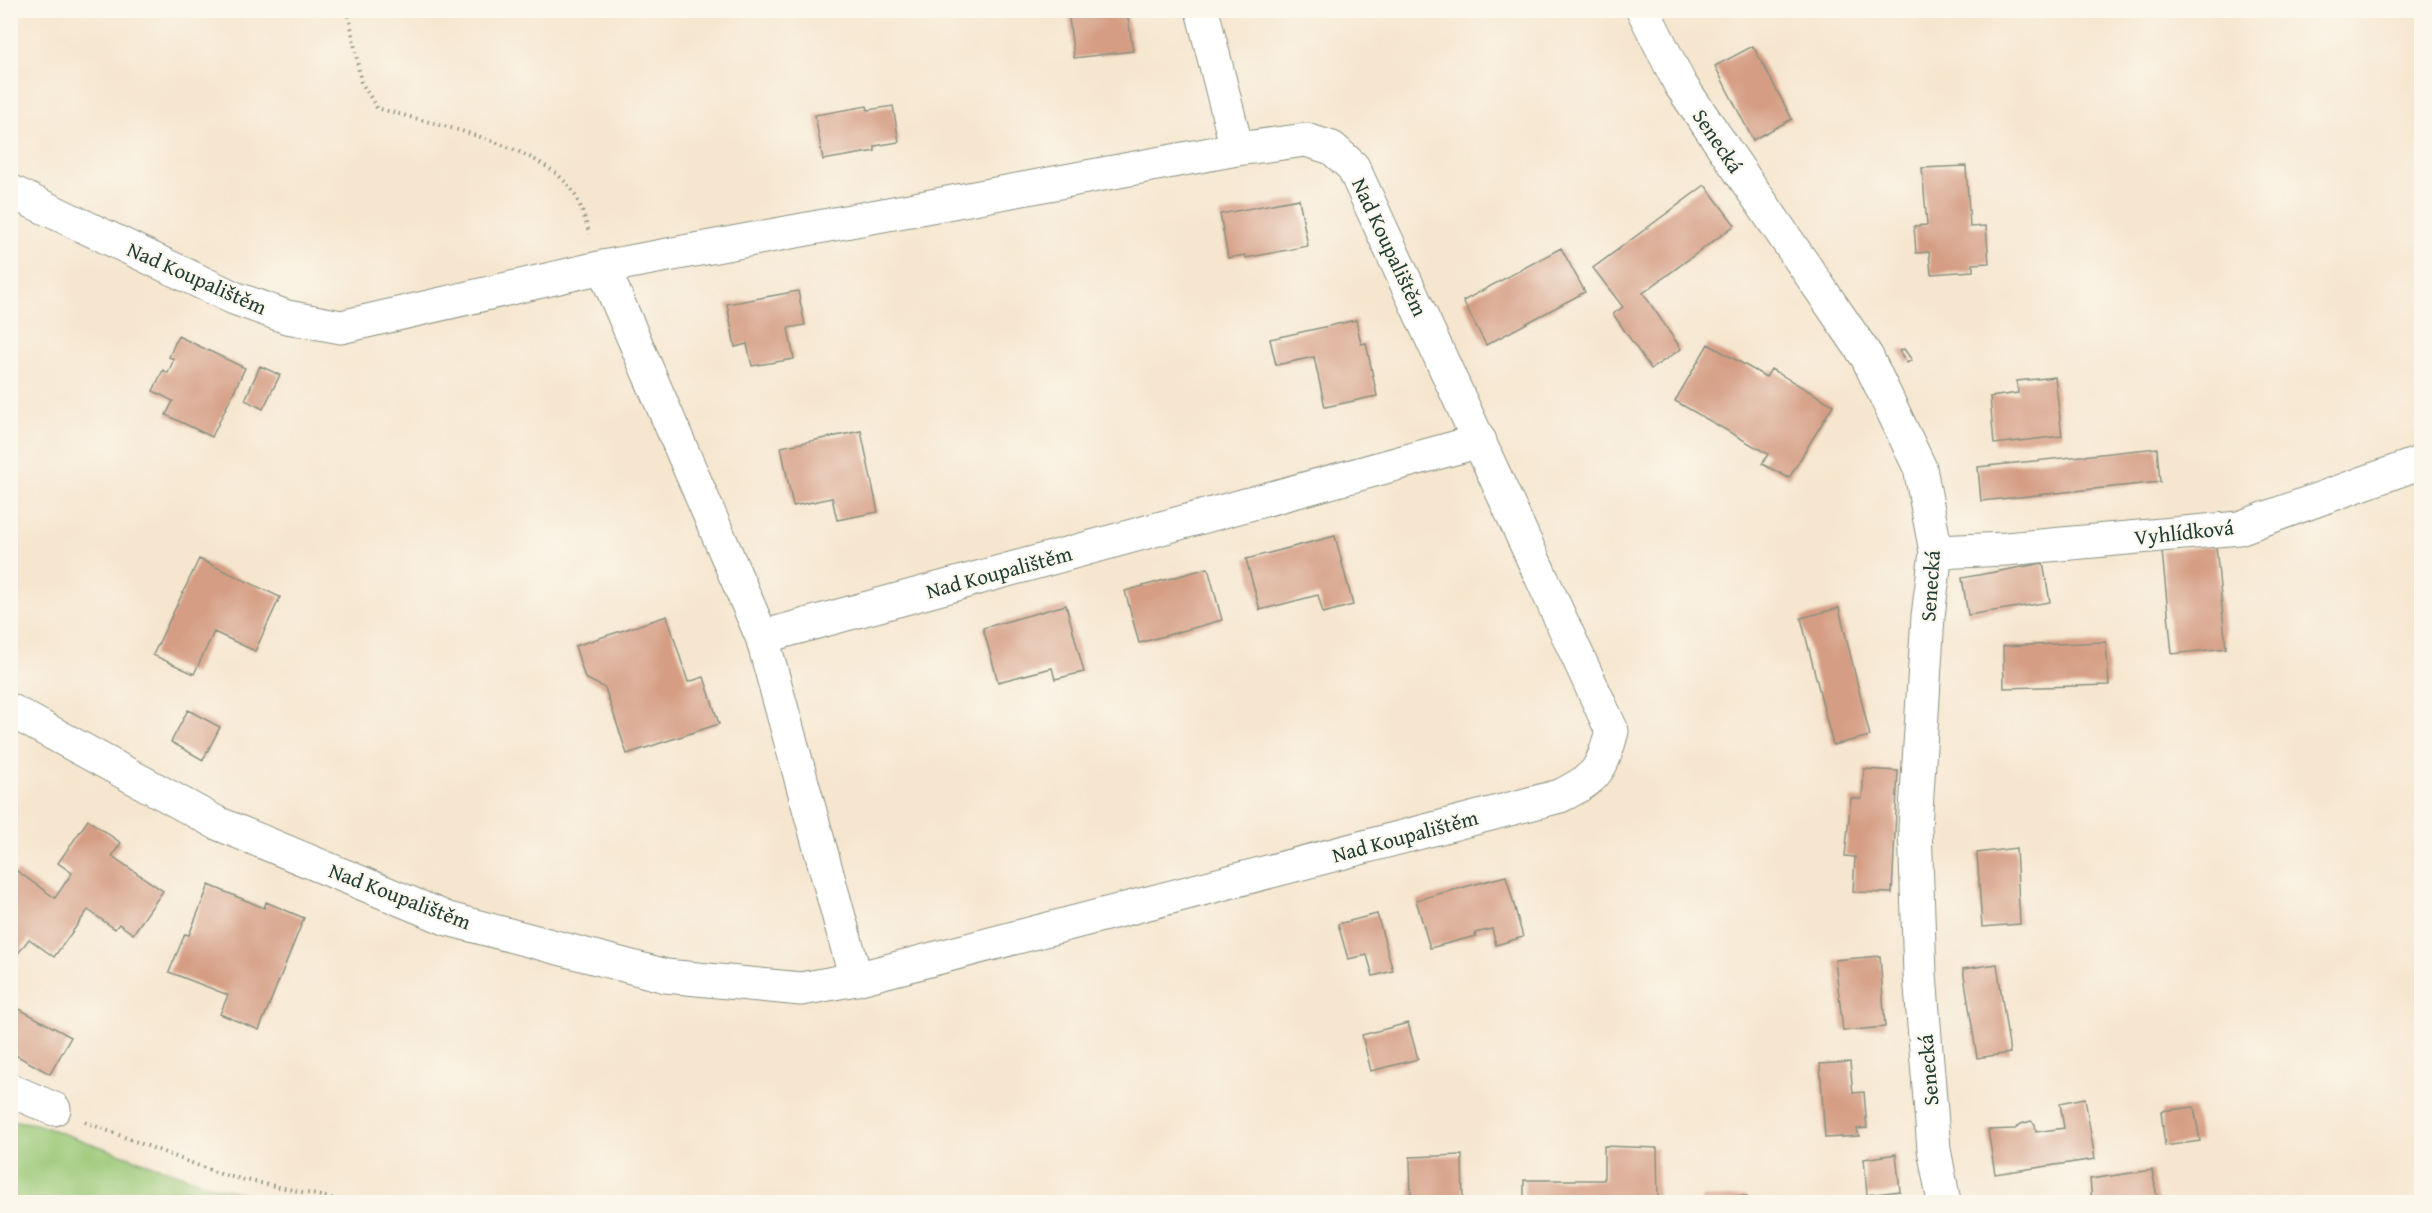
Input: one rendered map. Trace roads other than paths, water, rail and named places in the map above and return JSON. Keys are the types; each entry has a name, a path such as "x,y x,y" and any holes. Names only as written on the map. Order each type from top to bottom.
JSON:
{"street":[{"path":"1202,10 1237,149"},
{"name":"Senecká","path":"1643,10 1680,84 1867,357 1920,468 1936,552 1928,616 1915,827 1920,975 1934,1149 1944,1203"},
{"name":"Nad Koupalištěm","path":"10,191 234,298 287,317 341,327 603,267 1237,149 1306,140 1332,148 1353,167 1612,731 1605,759 1590,781 1560,796 856,979 801,989 666,976 448,919 217,823 10,710"},
{"path":"603,267 762,637 856,979"},
{"name":"Nad Koupalištěm","path":"762,637 1480,441"},
{"name":"Vyhlídková","path":"1936,552 2006,549 2239,528 2421,462"},
{"path":"10,1090 54,1109"}]}
